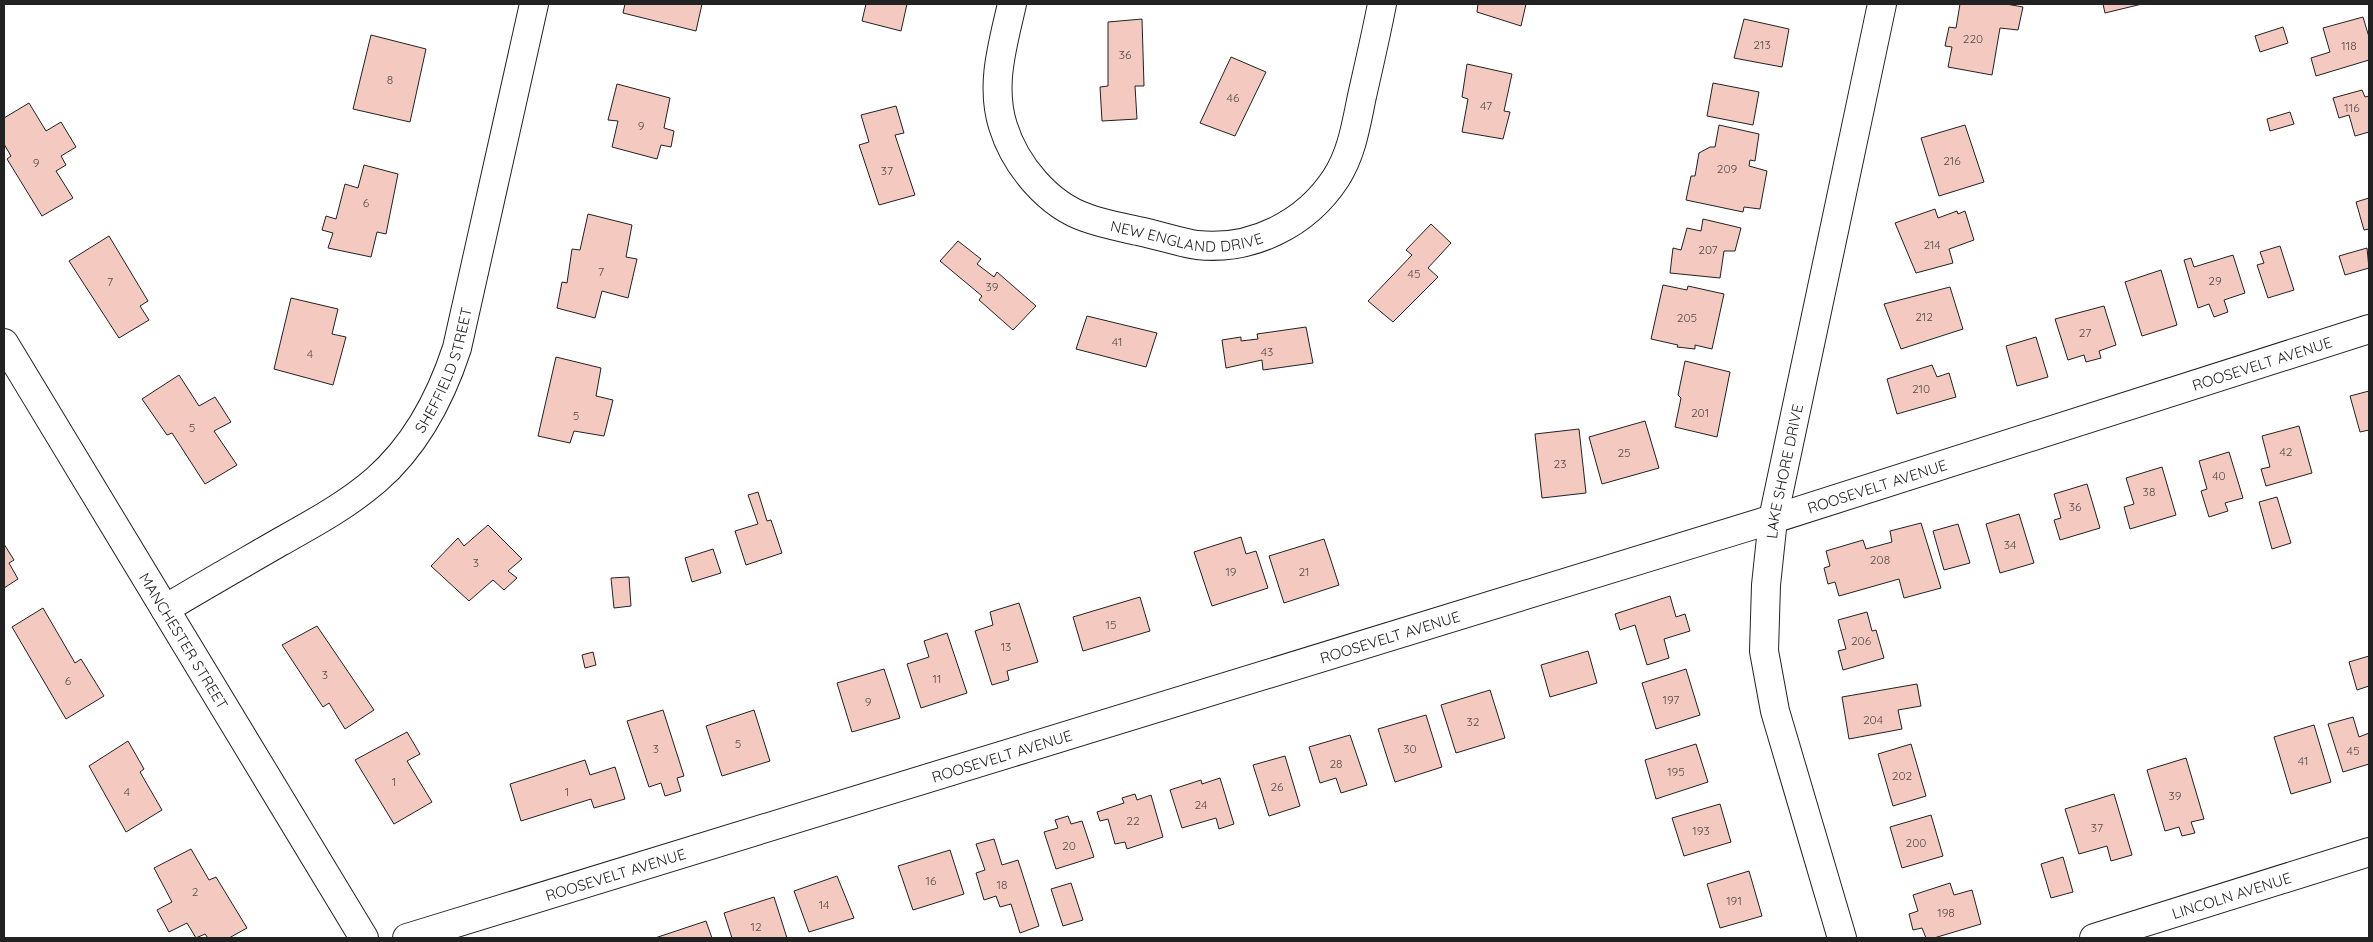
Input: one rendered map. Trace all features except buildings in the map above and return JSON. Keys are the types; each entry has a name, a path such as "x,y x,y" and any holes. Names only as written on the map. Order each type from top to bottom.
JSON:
{"street":[{"name":"SHEFFIELD STREET","path":"165,609 345,505 377,479 406,447 430,412 449,374 457,348 534,4"},
{"name":"NEW ENGLAND DRIVE","path":"1012,4 1000,59 998,101 1003,126 1010,146 1035,181 1067,208 1086,218 1196,245 1221,246 1256,239 1282,229 1316,204 1336,178 1351,150 1382,4"},
{"name":"LAKE SHORE DRIVE","path":"1842,938 1775,711 1764,651 1766,585 1773,519 1882,4"},
{"name":"ROOSEVELT AVENUE","path":"407,938 1773,519 2369,329"},
{"name":"MANCHESTER STREET","path":"4,343 364,938"},
{"name":"LINCOLN AVENUE","path":"2094,938 2369,852"}]}
